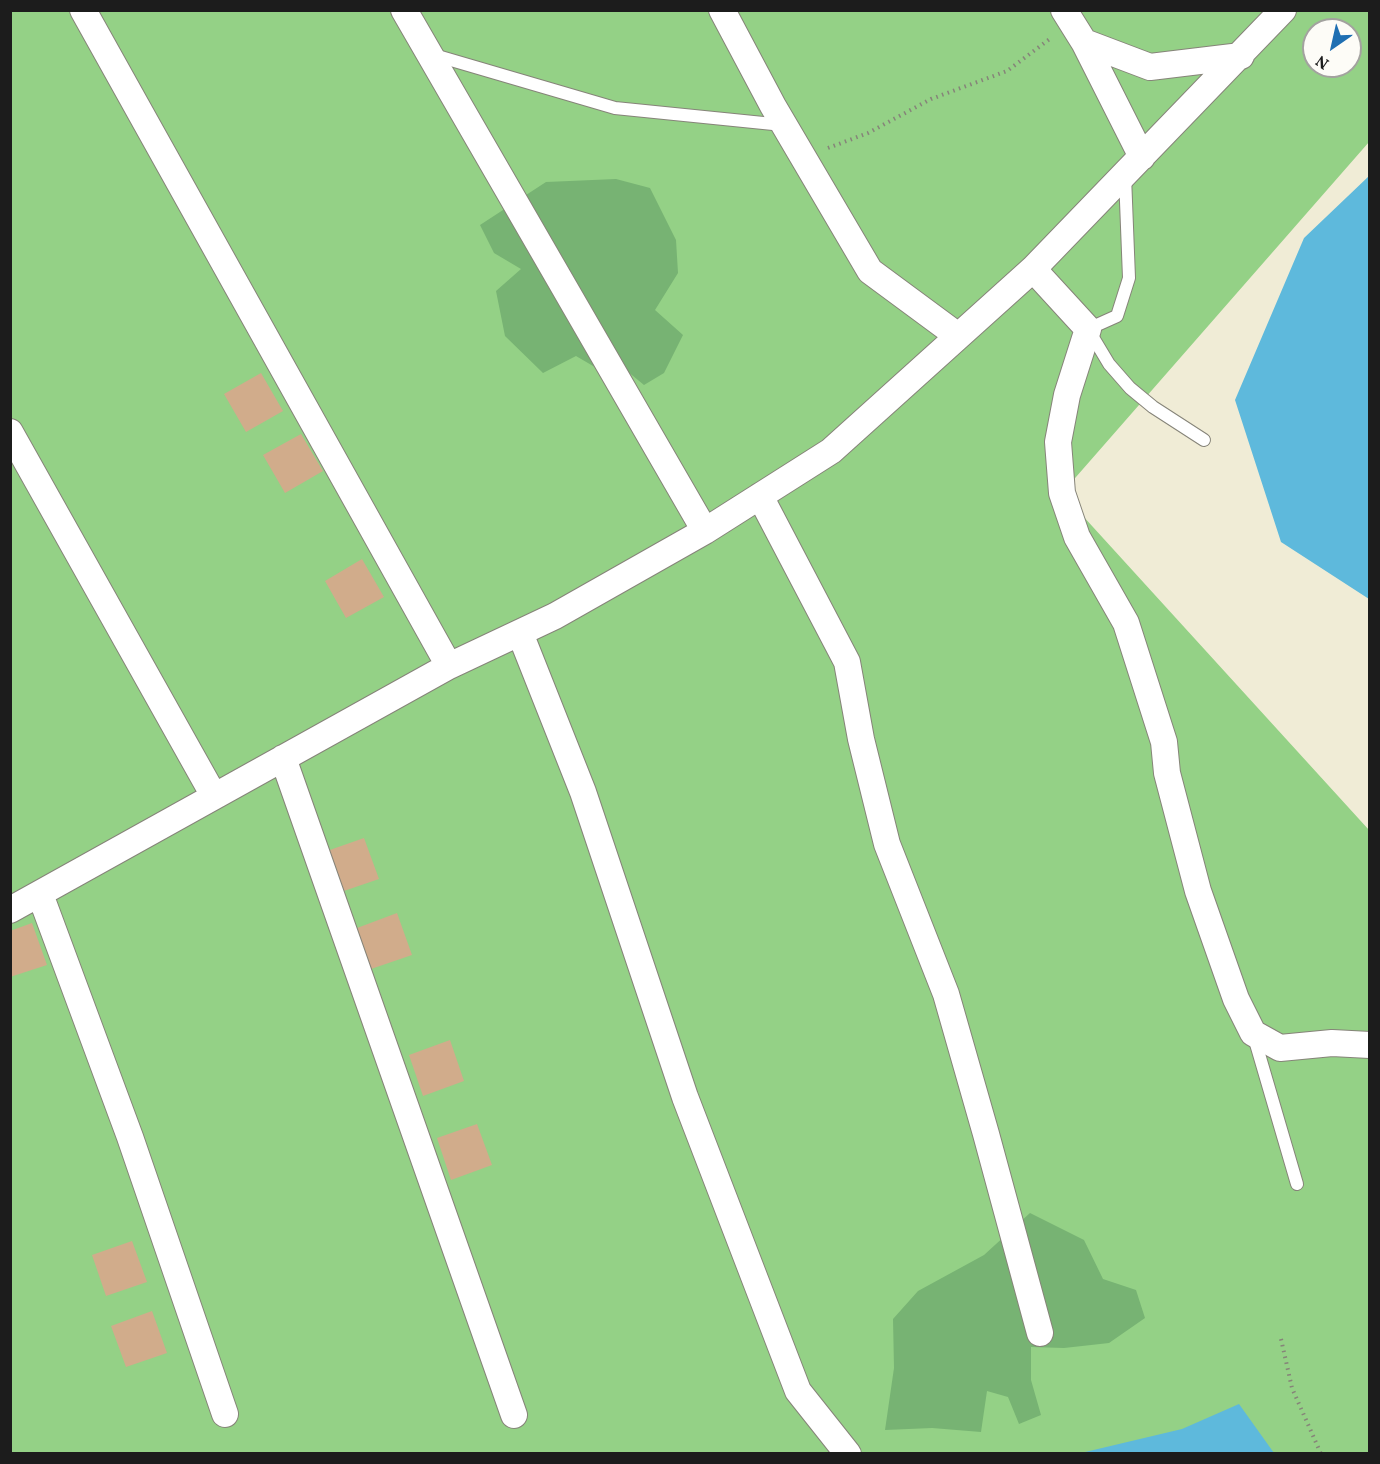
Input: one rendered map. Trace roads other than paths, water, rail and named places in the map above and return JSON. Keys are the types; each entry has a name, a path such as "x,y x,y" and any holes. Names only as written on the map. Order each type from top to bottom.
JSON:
{"street":[{"path":"83,10 449,666"},
{"path":"404,10 705,531"},
{"path":"722,10 788,132 870,271 958,336"},
{"path":"10,910 449,666 555,616 705,531 831,451 1033,269 1283,10"},
{"path":"1073,25 1150,67 1241,56"},
{"path":"1073,25 1134,166"},
{"path":"1033,269 1088,329 1067,395 1058,442 1062,493 1077,537 1126,623 1164,742 1167,773 1198,891 1236,999 1253,1033 1280,1048 1332,1043 1370,1045"},
{"path":"10,432 214,796"},
{"path":"760,496 847,662 861,739 887,844 946,994 1040,1334"},
{"path":"520,633 583,792 685,1097 798,1391 848,1454"},
{"path":"283,758 514,1415"},
{"path":"40,894 130,1137 225,1414"}],"lane":[{"path":"429,53 615,108 788,132"},
{"path":"1134,166 1129,278 1117,316 1088,329 1109,364 1130,388 1152,407 1204,440"},
{"path":"1253,1033 1297,1184"}],"water":[{"path":"1369,176 1369,599 1281,542 1235,400 1304,238"},
{"path":"1239,1404 1274,1453 1081,1453 1182,1429"}]}
